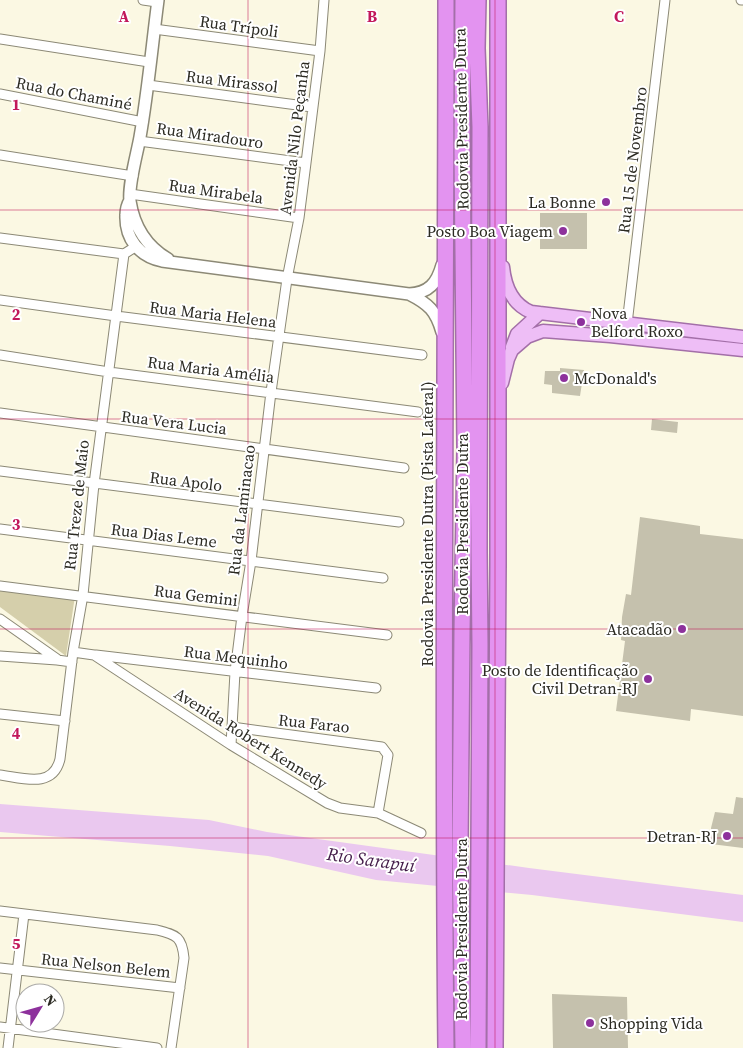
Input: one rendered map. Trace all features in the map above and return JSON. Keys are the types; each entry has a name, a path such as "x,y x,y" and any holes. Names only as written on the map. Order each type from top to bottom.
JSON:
{"highway":[{"name":"Rodovia Presidente Dutra (Pista Lateral)","path":"446,0 444,846 446,1048"},
{"name":"Rodovia Presidente Dutra","path":"463,0 462,152 465,447 460,849 463,1048"},
{"name":"Rodovia Presidente Dutra","path":"478,0 477,48 480,127 480,905 478,1048"},
{"path":"495,1048 498,0"}],"main road":[{"path":"158,1 143,122 126,210 126,228 130,240 135,247 152,259 174,263 409,294 424,292 433,286 439,277 445,254"},
{"path":"130,197 136,222 144,239 156,252 174,263"},
{"path":"498,232 504,279 509,294 524,309 540,313 743,337"},
{"path":"409,294 431,307 437,317 445,340"},
{"path":"498,398 512,350 512,344 517,334 540,313"},
{"path":"512,350 527,337 549,331 743,350"}],"street":[{"path":"143,0 158,1"},
{"name":"Avenida Nilo Peçanha","path":"287,279 306,163 320,51 324,0"},
{"name":"Rua 15 de Novembro","path":"627,324 665,0"},
{"name":"Rua Trípoli","path":"154,30 320,51"},
{"path":"0,39 149,62"},
{"name":"Rua Mirassol","path":"148,85 312,107"},
{"name":"Rua do Chaminé","path":"0,94 143,122"},
{"name":"Rua Miradouro","path":"140,141 306,163"},
{"path":"0,155 133,176"},
{"name":"Rua Mirabela","path":"130,197 298,218"},
{"path":"0,238 124,254 135,247"},
{"name":"Rua Treze de Maio","path":"0,775 34,780 54,773 58,768 73,652 83,595 94,484 124,254"},
{"name":"Rua da Laminacao","path":"231,745 235,672 287,279"},
{"name":"Rua Maria Helena","path":"0,300 279,338 422,355"},
{"name":"Rua Maria Amélia","path":"0,355 109,372 418,412"},
{"name":"Rua Vera Lucia","path":"0,413 404,468"},
{"name":"Rua Apolo","path":"0,471 399,522"},
{"name":"Rua Dias Leme","path":"0,529 383,578"},
{"name":"Rua Gemini","path":"0,586 387,635"},
{"path":"0,618 57,660"},
{"name":"Avenida Robert Kennedy","path":"73,652 94,655 231,745 327,803 340,808 378,813 422,833"},
{"name":"Rua Mequinho","path":"94,655 376,688"},
{"path":"0,656 72,662"},
{"path":"0,714 65,721"},
{"name":"Rua Farao","path":"232,727 377,745 386,750 388,755 378,813"},
{"path":"0,911 157,930 179,938 183,946 184,958 171,1048"},
{"path":"8,1048 24,914"},
{"name":"Rua Nelson Belem","path":"0,968 180,988"},
{"path":"0,1027 157,1048"}],"shaded area":[{"path":"0,591 75,596 66,656 0,607"}],"water":[{"name":"Rio Sarapuí","path":"0,804 209,820 267,832 743,895 743,922 532,895 376,880 268,856 0,832"}],"building":[{"name":"Posto Boa Viagem","path":"540,213 587,213 587,249 540,249"},
{"name":"McDonald's","path":"560,368 584,370 580,396 552,393 552,385 544,384 545,371 560,371"},
{"path":"652,419 678,422 677,433 651,430"},
{"name":"Atacadão","path":"640,517 700,526 700,534 743,539 743,716 691,709 690,721 616,711 625,641 621,640 622,617 626,594 631,595"},
{"name":"Detran-RJ","path":"736,797 743,798 743,848 711,844 711,828 715,812 733,814"},
{"name":"Shopping Vida","path":"552,994 627,997 628,1048 553,1048"}],"place":[{"name":"La Bonne","path":"606,202"},
{"name":"Posto Boa Viagem","path":"563,231"},
{"name":"Nova Belford Roxo","path":"581,322"},
{"name":"McDonald's","path":"564,378"},
{"name":"Atacadão","path":"682,629"},
{"name":"Posto de Identificação Civil Detran-RJ","path":"648,679"},
{"name":"Detran-RJ","path":"727,836"},
{"name":"Shopping Vida","path":"590,1023"}]}
